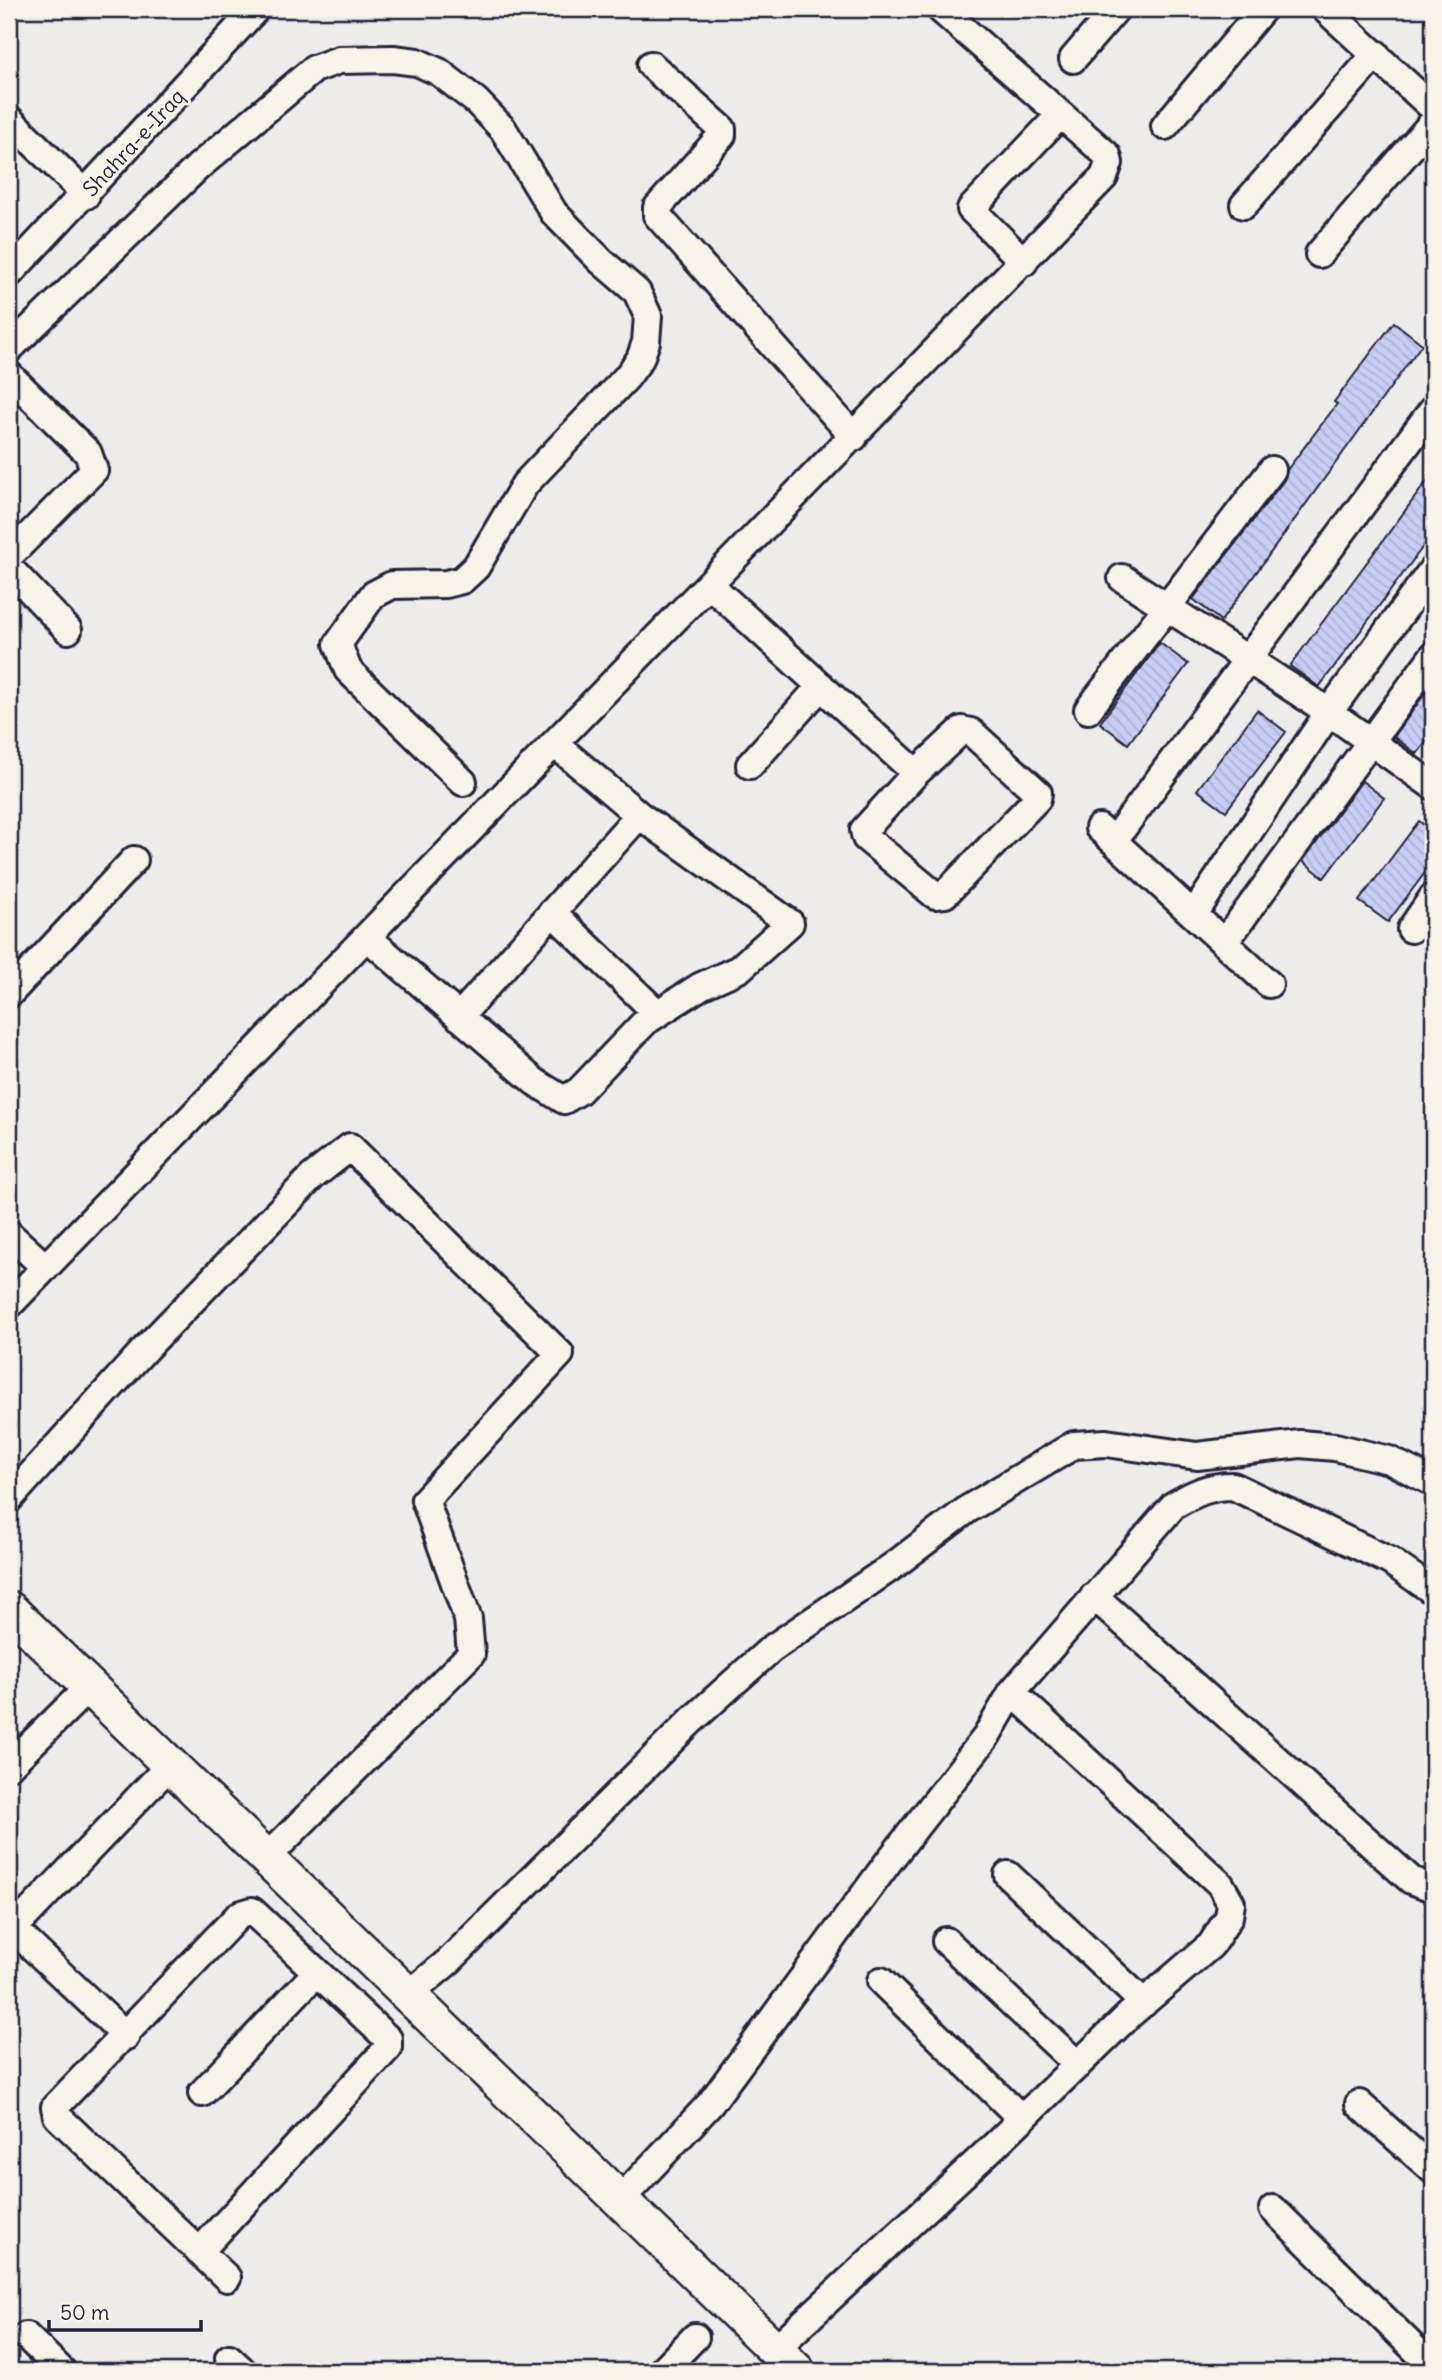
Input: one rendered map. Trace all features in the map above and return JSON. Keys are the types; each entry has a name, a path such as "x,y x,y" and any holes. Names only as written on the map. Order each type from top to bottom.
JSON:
{"main road":[{"path":"9,1609 620,2200 784,2364"}],"street":[{"name":"Shahra-e-Iraq","path":"9,274 86,195 257,9"},
{"path":"9,1305 1104,177 1109,163 1107,155 940,9"},
{"path":"1073,59 1116,9"},
{"path":"1165,126 1262,9"},
{"path":"1328,10 1433,108"},
{"path":"1244,205 1376,54"},
{"path":"9,349 198,167 314,69 339,60 393,59 417,62 461,86 503,129 554,213 601,261 637,292 648,316 640,359 627,377 525,484 476,567 462,580 446,584 392,585 373,595 338,644 348,670 463,782"},
{"path":"651,65 722,129 722,135 657,208 657,215 854,437"},
{"path":"1024,262 971,209 1060,115"},
{"path":"9,119 86,195"},
{"path":"1318,254 1433,122"},
{"path":"9,375 88,453 94,470 9,556"},
{"path":"1269,984 1106,834 1247,659 1433,408"},
{"path":"1088,710 1272,470"},
{"path":"9,568 68,630"},
{"path":"1194,914 1329,712 1433,569"},
{"path":"1122,578 1329,712 1433,786"},
{"path":"710,585 916,773"},
{"path":"1224,943 1433,656"},
{"path":"750,765 821,687"},
{"path":"962,730 971,732 1038,793 1037,799 946,894 935,895 866,838 864,830 916,773 962,730"},
{"path":"367,937 535,1082 564,1100 579,1091 657,1013 701,986 739,969 790,923 639,815 555,744"},
{"path":"459,1017 639,815"},
{"path":"9,994 134,860"},
{"path":"1411,929 1433,897"},
{"path":"552,912 657,1013"},
{"path":"9,1499 146,1348 312,1177 350,1147 560,1354 425,1500 468,1619 471,1654 266,1858"},
{"path":"9,1234 45,1267"},
{"path":"408,1995 449,1961 692,1720 771,1649 893,1566 968,1509 1074,1445 1107,1443 1197,1456 1300,1444 1335,1447 1390,1460 1433,1482"},
{"path":"620,2200 710,2104 890,1861 986,1737 1012,1692 1174,1505 1213,1486 1233,1486 1390,1560 1433,1591"},
{"path":"1094,1596 1411,1880 1433,1888"},
{"path":"9,1766 89,1687"},
{"path":"784,2364 1022,2119 1144,2003 1211,1944 1230,1917 1229,1895 1012,1692"},
{"path":"126,2036 11,1927 170,1765"},
{"path":"1008,1875 1144,2003"},
{"path":"199,2252 388,2048 388,2039 252,1911 239,1915 126,2036 55,2107 57,2116 226,2278"},
{"path":"946,1941 1078,2065"},
{"path":"202,2093 317,1972"},
{"path":"881,1981 1022,2119"},
{"path":"1359,2104 1433,2170"},
{"path":"1273,2209 1433,2367"},
{"path":"26,2336 62,2371"},
{"path":"662,2371 695,2337"}],"building":[{"path":"1394,322 1422,344 1221,621 1193,599 1284,480 1287,470 1337,404 1334,402"},
{"path":"1433,473 1433,533 1319,687 1290,666"},
{"path":"1160,643 1188,664 1128,744 1100,723"},
{"path":"1433,682 1433,733 1417,754 1394,737"},
{"path":"1257,710 1286,732 1226,811 1197,790"},
{"path":"1362,781 1384,798 1324,878 1303,861"},
{"path":"1419,821 1433,832 1433,862 1388,922 1359,901"}]}
